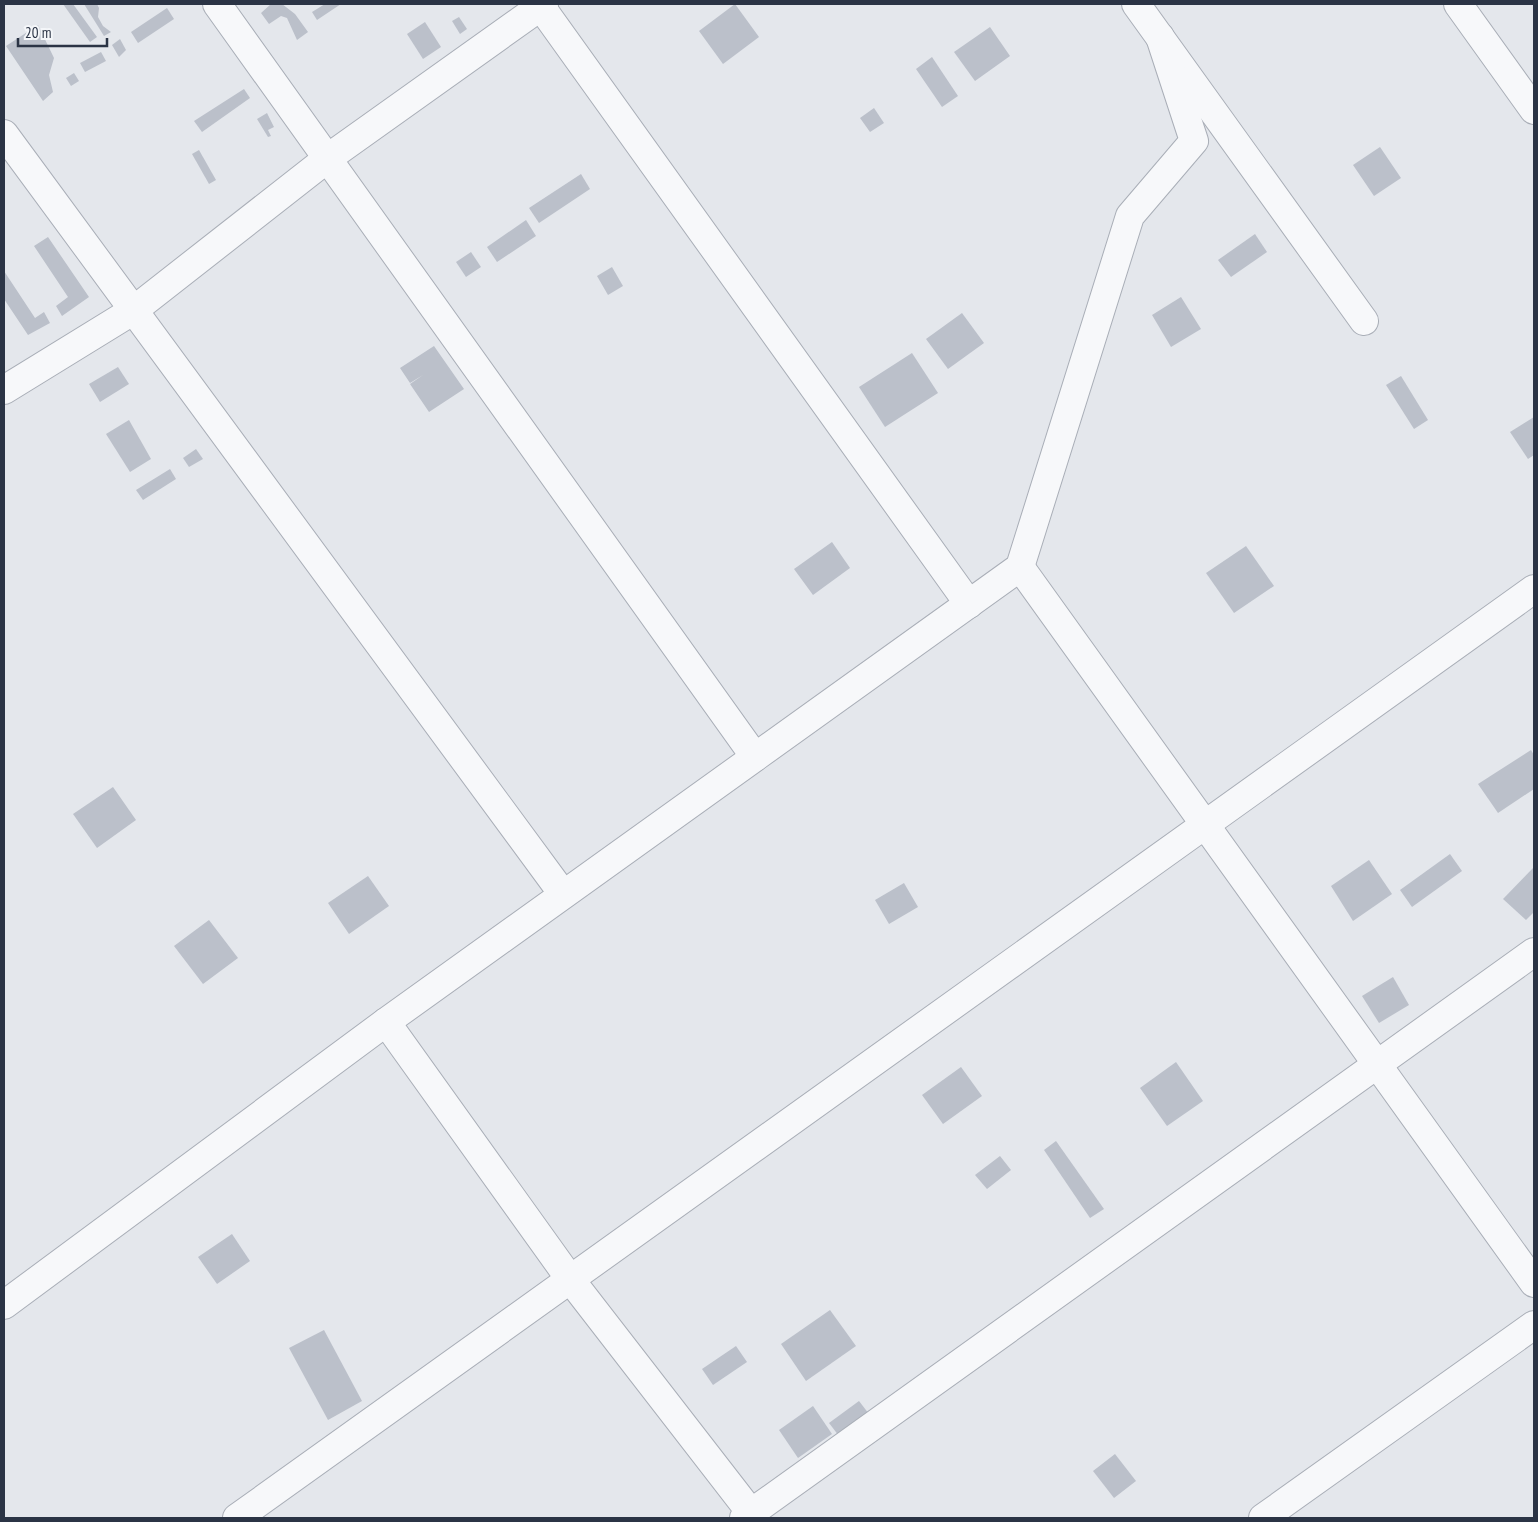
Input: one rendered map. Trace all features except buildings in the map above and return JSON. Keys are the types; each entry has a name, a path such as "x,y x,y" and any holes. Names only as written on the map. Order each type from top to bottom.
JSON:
{"street":[{"path":"217,4 755,757"},
{"path":"1136,4 1364,321"},
{"path":"1458,4 1534,110"},
{"path":"4,390 134,310 328,158 541,5 969,604"},
{"path":"4,1305 386,1022 1020,568 1130,216 1194,141 1160,37"},
{"path":"4,134 563,894"},
{"path":"1020,568 1534,1283"},
{"path":"237,1518 1534,589"},
{"path":"386,1022 570,1279 750,1516 1534,952"},
{"path":"1263,1518 1534,1326"}]}
